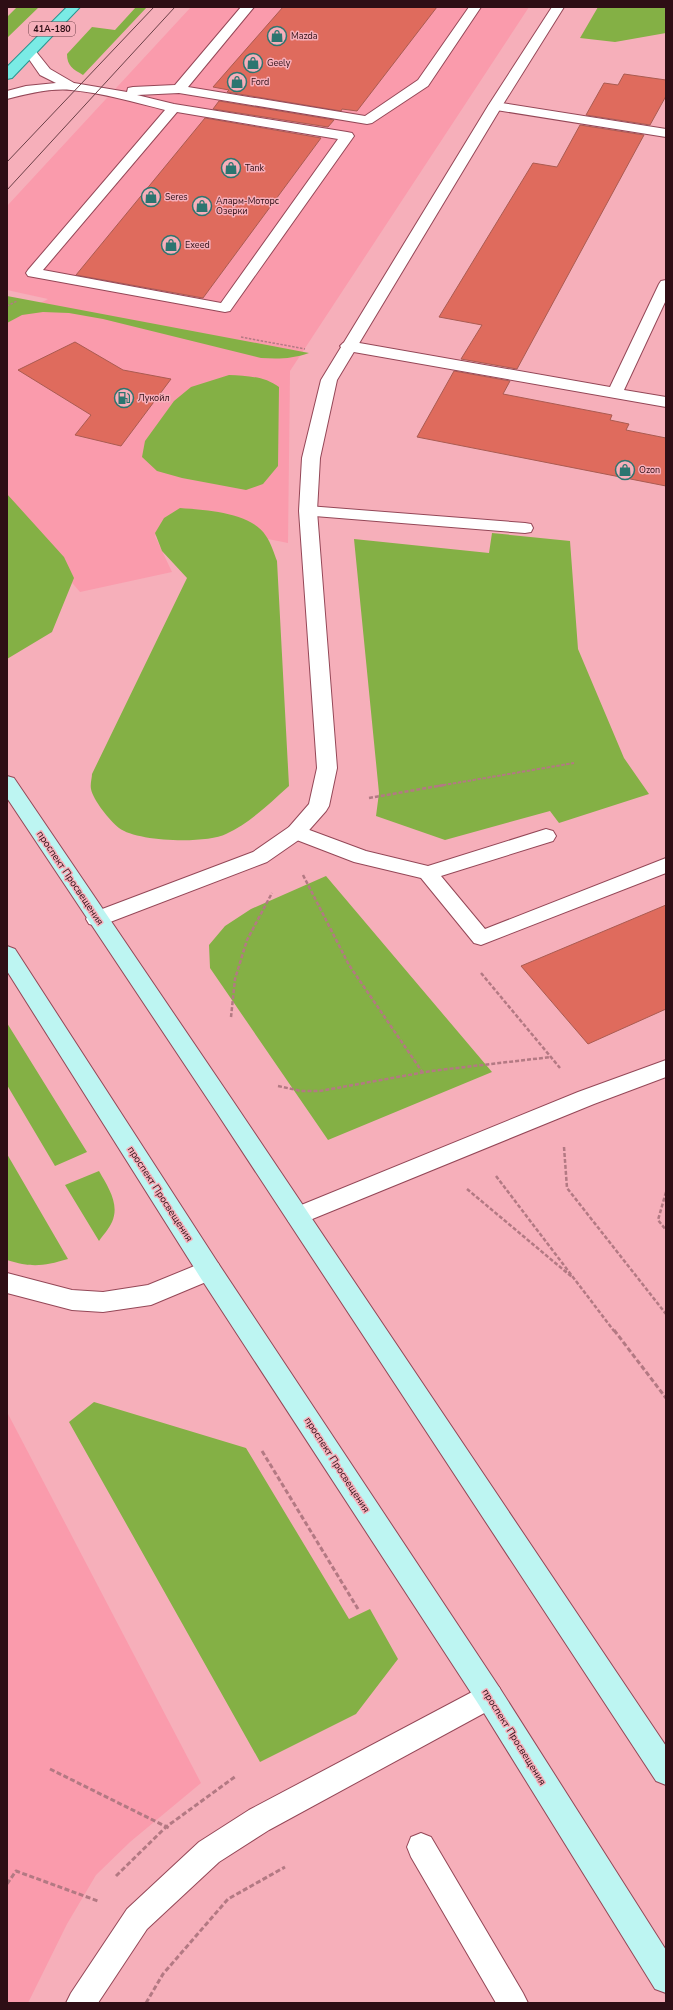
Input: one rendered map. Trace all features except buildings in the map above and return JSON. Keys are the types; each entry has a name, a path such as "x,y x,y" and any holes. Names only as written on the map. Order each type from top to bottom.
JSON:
{"main road":[{"name":"41А-180","path":"7,75 74,7"},
{"name":"проспект Просвещения","path":"7,783 97,919 221,1101 666,1771"},
{"name":"проспект Просвещения","path":"7,954 209,1270 489,1696 666,1978"}],"street":[{"path":"97,919 260,857 296,832 319,806 328,768 308,511 311,458 329,380 348,346 495,106 558,7"},
{"path":"7,1283 72,1300 103,1302 151,1295 209,1270"}],"lane":[{"path":"179,89 248,7"},
{"path":"115,92 179,89 367,120 423,83 475,7"},
{"path":"30,52 45,72 70,86"},
{"path":"7,95 26,90 70,86 115,92 174,108 348,136 225,308 33,273 174,108"},
{"path":"495,106 666,133"},
{"path":"615,393 666,284"},
{"path":"348,346 666,402"},
{"path":"308,511 525,528"},
{"path":"296,832 361,857 428,873 546,836"},
{"path":"428,873 481,938 666,865"},
{"path":"297,1216 586,1098 666,1068"},
{"path":"81,2003 137,1919 209,1852 259,1820 489,1696"},
{"path":"421,1847 513,2003"}],"path":[{"path":"369,798 574,763"},
{"path":"303,874 349,965 423,1073"},
{"path":"232,1017 234,979 245,946 274,887"},
{"path":"481,938 477,969 586,1098"},
{"path":"278,1086 301,1091 320,1091 423,1073 551,1057"},
{"path":"561,1109 567,1188 666,1314"},
{"path":"473,1145 666,1398"},
{"path":"434,1161 576,1281"},
{"path":"666,1192 658,1220 666,1230"},
{"path":"262,1451 358,1609"},
{"path":"50,1769 166,1826 209,1852"},
{"path":"146,2003 163,1974 228,1899 285,1867"},
{"path":"7,1884 16,1871 95,1900 137,1919"}],"shaded area":[{"path":"191,7 529,7 290,371 288,543 178,521 155,536 172,572 80,592 7,507 7,321 48,299 7,290 7,206"},
{"path":"7,1412 201,1783 130,1842 96,1875 67,1924 28,2003 7,2003"}],"green space":[{"path":"17,7 39,7 7,38 7,17"},
{"path":"136,7 147,7 83,75 71,67 68,62 67,54 92,27 115,30"},
{"path":"598,7 666,7 666,33 615,42 580,38"},
{"path":"7,296 309,353 285,358 261,358 103,319 69,313 43,312 22,315 7,323"},
{"path":"229,375 248,376 261,379 273,383 279,387 278,466 263,484 246,490 182,478 157,471 142,457 145,441 174,401 191,387"},
{"path":"7,494 64,557 74,578 52,632 7,659"},
{"path":"180,508 214,511 239,517 259,528 266,536 272,548 277,561 289,786 259,813 235,830 216,837 172,840 140,836 128,833 119,828 98,804 92,794 91,787 92,774 187,578 162,551 155,533 164,518"},
{"path":"492,533 570,541 578,649 624,758 649,794 559,823 550,811 445,840 376,816 379,793 354,539 489,553"},
{"path":"326,876 492,1072 328,1140 210,968 209,945 225,926 251,909"},
{"path":"7,1023 87,1152 55,1166 7,1085"},
{"path":"7,1154 68,1259 45,1265 31,1265 7,1260"},
{"path":"99,1171 112,1196 115,1209 112,1222 108,1230 99,1241 65,1185"},
{"path":"94,1402 246,1448 349,1619 370,1609 398,1659 356,1714 260,1762 69,1422"}],"tram line":[{"path":"7,162 154,7"},
{"path":"7,190 175,7"}],"place":[{"name":"Mazda","path":"277,36"},
{"name":"Geely","path":"253,63"},
{"name":"Ford","path":"237,82"},
{"name":"Tank","path":"231,168"},
{"name":"Seres","path":"151,197"},
{"name":"Аларм-Моторс Озерки","path":"202,206"},
{"name":"Exeed","path":"171,245"},
{"name":"Лукойл","path":"124,398"},
{"name":"Ozon","path":"625,470"}]}
